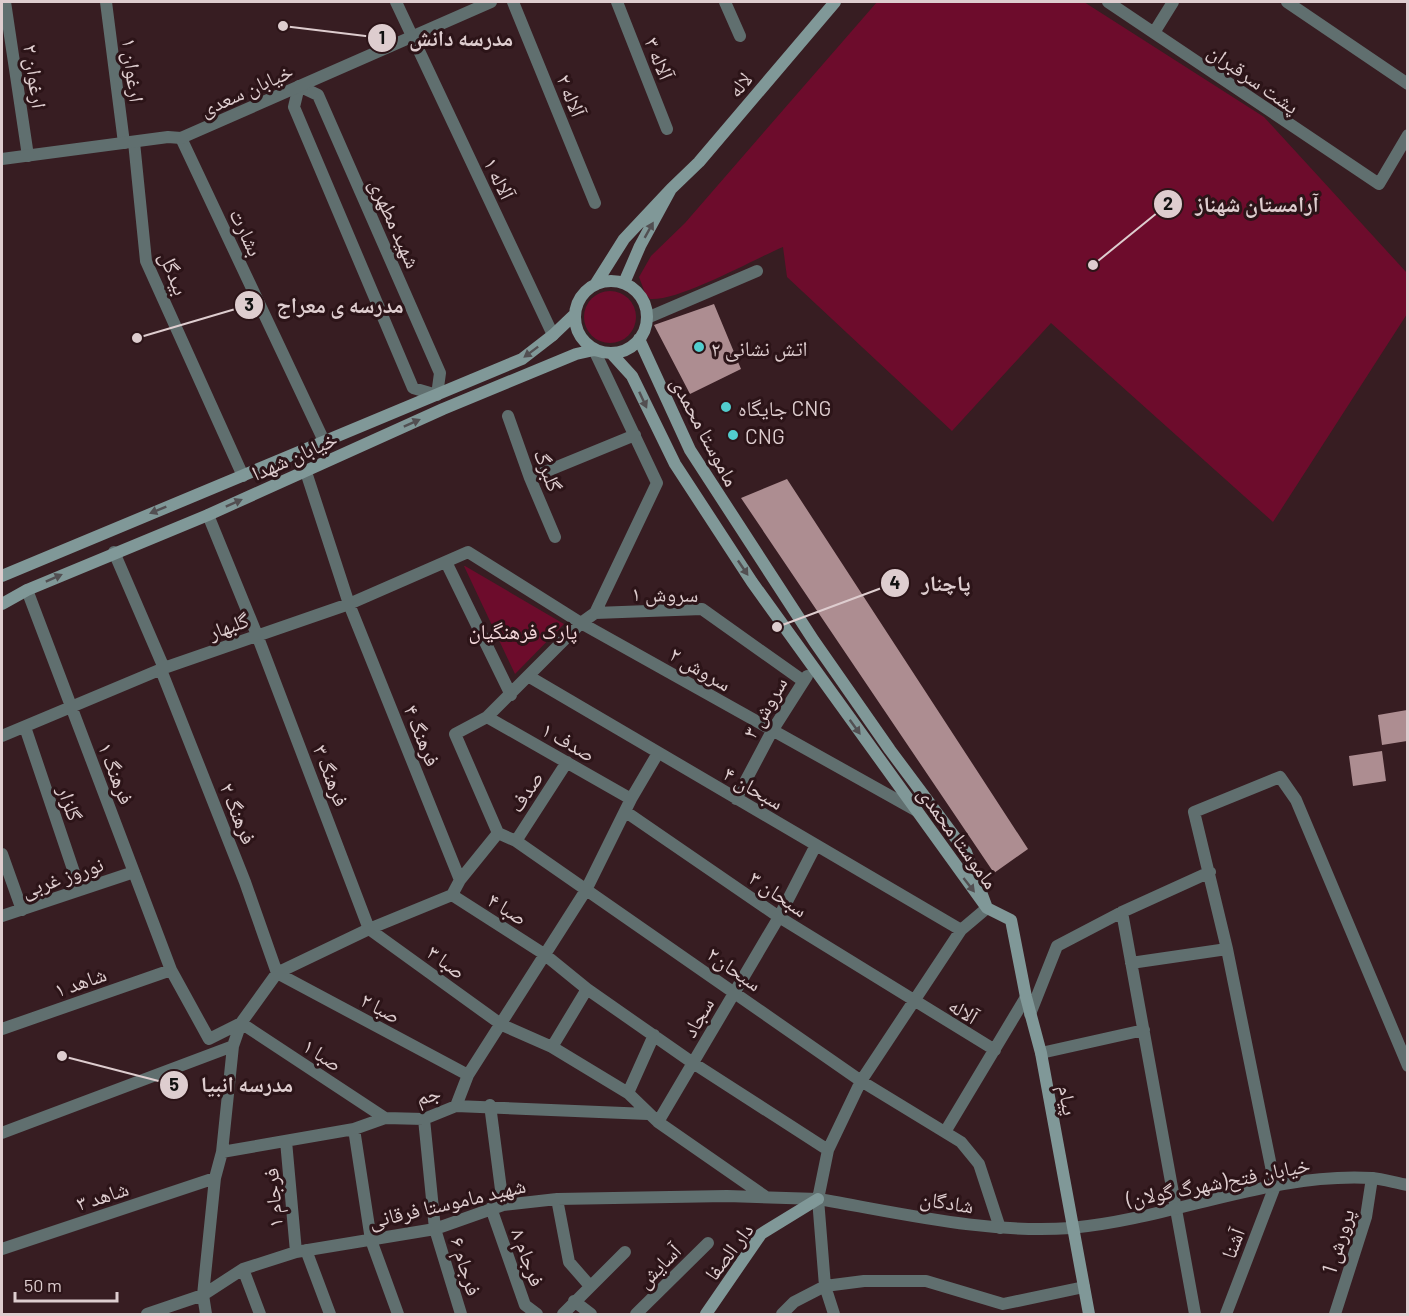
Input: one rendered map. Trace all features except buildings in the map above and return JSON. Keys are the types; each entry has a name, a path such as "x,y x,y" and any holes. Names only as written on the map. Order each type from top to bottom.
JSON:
{"main road":[{"name":"لاله","path":"671,189 699,162 835,2"},
{"path":"624,283 640,246 671,189"},
{"path":"595,285 615,281 624,283 641,297 647,318 639,339 632,347 602,352 582,338 575,314 582,297 595,285 624,239 671,189"},
{"name":"خیابان شهدا","path":"2,576 522,359 554,335 575,314"},
{"name":"ماموستا محمدی","path":"639,339 695,460 827,659 966,852 987,908"},
{"name":"خیابان شهدا","path":"2,603 114,552 208,515 306,472 443,409 602,352"},
{"name":"ماموستا محمدی","path":"602,352 632,376 688,486 814,670 987,908"},
{"name":"پیام","path":"987,908 1011,920 1026,997 1041,1053 1071,1228 1089,1314"},
{"name":"دار الصفا","path":"706,1314 761,1233 818,1199"}],"street":[{"name":"ارغوان ۲","path":"5,2 27,156"},
{"name":"ارغوان ۱","path":"106,2 129,142"},
{"name":"آلاله ۱","path":"396,2 411,38 554,335"},
{"name":"خیابان سعدی","path":"2,159 168,137 181,138 491,2"},
{"name":"آلاله ۲","path":"513,2 595,203"},
{"name":"آلاله ۳","path":"617,2 667,129"},
{"path":"725,2 740,36"},
{"name":"پشت سرقبران","path":"1108,2 1155,31 1290,127 1379,184 1407,135"},
{"path":"1155,31 1173,2"},
{"path":"1287,2 1407,84"},
{"path":"299,86 294,106 413,388 437,395 443,409"},
{"name":"شهید مطهری","path":"299,86 318,95 440,373 437,395"},
{"name":"بشارت","path":"181,138 324,441"},
{"name":"بیدگل","path":"129,142 146,261 243,476"},
{"path":"647,318 757,271"},
{"path":"206,1314 203,1295 215,1178 222,1152 233,1046 241,1023 277,973 369,929 452,895 460,880 498,833 454,734 487,717 581,623 595,613 657,483 602,352"},
{"name":"گلبرگ","path":"508,416 530,478 555,537"},
{"path":"530,478 635,435"},
{"name":"فرهنگ ۴","path":"306,472 349,604 460,880"},
{"name":"فرهنگ ۳","path":"208,515 257,635 369,929"},
{"name":"فرهنگ ۲","path":"114,552 163,669 246,882 277,973"},
{"name":"گلبهار","path":"2,736 163,669 349,604 468,552"},
{"name":"سروش ۲","path":"468,552 581,623 917,812"},
{"path":"446,562 511,695"},
{"name":"فرهنگ ۱","path":"27,590 171,970 209,1039 241,1023"},
{"name":"سروش ۱","path":"595,613 702,609 802,680"},
{"name":"سروش ۳","path":"736,799 802,680 814,670"},
{"name":"سبحان ۴","path":"528,676 961,930"},
{"name":"صدف ۱","path":"487,717 631,799"},
{"name":"گلزار","path":"25,727 80,890"},
{"path":"456,1106 468,1075 586,890 631,799 658,753"},
{"name":"صدف","path":"516,841 567,762"},
{"path":"1275,1186 1227,949 1194,812 1280,777 1296,800 1407,1066"},
{"name":"سبحان ۳","path":"626,812 779,917 913,1002"},
{"name":"سبحان۲","path":"498,833 516,841 735,991 861,1081 961,1142 979,1164 1000,1228"},
{"name":"سجاد","path":"658,1122 779,917 816,845"},
{"path":"2,854 22,910"},
{"name":"نوروز غربی","path":"2,916 134,872"},
{"path":"1030,1014 1057,946 1122,912 1210,872"},
{"name":"صبا ۴","path":"452,895 544,954 587,988 693,1063 828,1150"},
{"path":"834,1314 825,1286 818,1199 828,1150 861,1081 961,930 987,908"},
{"path":"1122,912 1195,1314"},
{"name":"صبا ۳","path":"369,929 502,1025 552,1047 628,1093 658,1122 766,1197"},
{"path":"1131,963 1227,949"},
{"name":"شاهد ۱","path":"2,1029 171,970"},
{"name":"صبا ۲","path":"277,973 468,1075"},
{"path":"552,1047 587,988"},
{"path":"945,1132 1026,997"},
{"name":"آلاله","path":"913,1002 995,1050"},
{"name":"صبا ۱","path":"241,1023 385,1118"},
{"path":"1041,1053 1144,1030"},
{"path":"628,1093 654,1035"},
{"path":"2,1133 233,1046"},
{"name":"جم","path":"222,1152 354,1129 385,1118 424,1119 456,1106 490,1105 648,1114"},
{"name":"فرجام ۸","path":"490,1105 497,1207 525,1305 537,1314"},
{"name":"فرجام ۶","path":"424,1119 435,1229 461,1314"},
{"path":"354,1129 371,1240 398,1314"},
{"name":"فرجام ۱","path":"286,1141 301,1251 330,1314"},
{"name":"شاهد ۳","path":"2,1249 215,1178"},
{"name":"خیابان فتح(شهرگ گولان)","path":"1071,1228 1176,1209 1275,1186 1372,1178 1407,1185"},
{"name":"پرورش 1","path":"1335,1314 1366,1217 1372,1178"},
{"name":"آشنا","path":"1226,1314 1275,1186"},
{"name":"شهید ماموستا فرقانی","path":"147,1314 203,1295 243,1269 301,1251 435,1229 497,1207 557,1199 766,1197 818,1199"},
{"path":"557,1199 569,1262 590,1286"},
{"name":"شادگان","path":"818,1199 1000,1228 1071,1228"},
{"name":"آسایش","path":"636,1314 708,1243"},
{"path":"563,1314 625,1252"},
{"path":"243,1269 260,1314"},
{"path":"782,1314 794,1302 825,1286 864,1281 926,1281 1003,1304 1084,1287"},
{"path":"574,1301 591,1314"}],"green space":[{"path":"877,2 1084,2 1264,117 1407,273 1407,314 1273,522 1051,323 952,431 787,277 783,247 679,294 650,299 645,293 639,277 651,256 685,223"},
{"path":"610,291 620,293 628,299 634,307 636,317 634,327 628,335 620,341 610,343 600,341 592,335 586,327 584,317 586,307 592,299 600,293"},
{"name":"پارک فرهنگیان","path":"464,566 564,624 515,674"}],"place":[{"name":"مدرسه دانش","path":"283,26"},
{"name":"آرامستان شهناز","path":"1093,265"},
{"name":"مدرسه ی معراج","path":"137,338"},
{"name":"اتش نشانی ۲","path":"699,347"},
{"name":"جایگاه CNG","path":"726,407"},
{"name":"CNG","path":"733,435"},
{"name":"پاچنار","path":"777,627"},
{"name":"مدرسه انبیا","path":"62,1056"}]}
